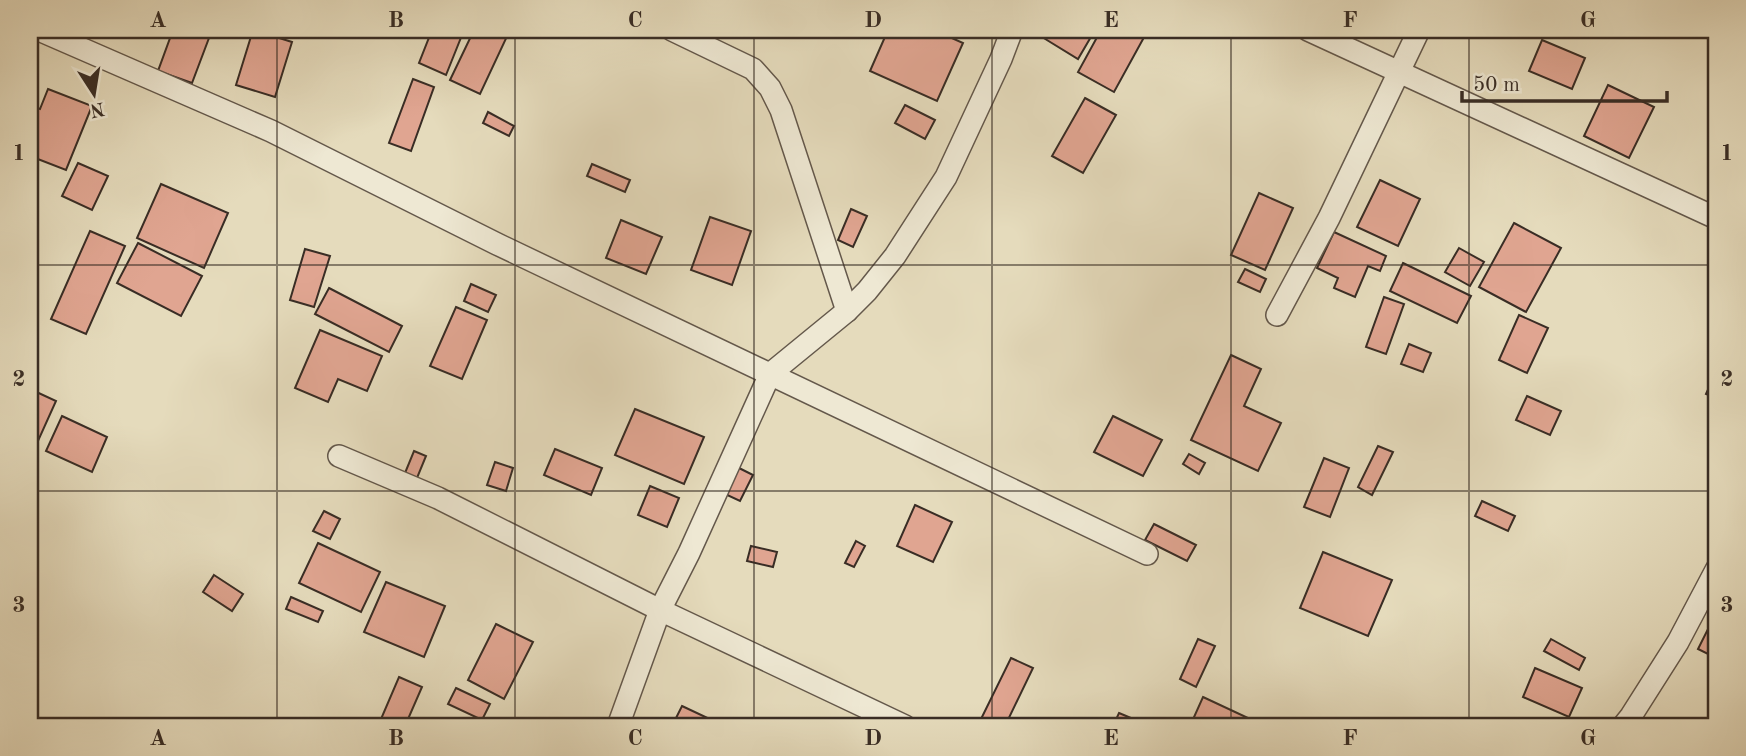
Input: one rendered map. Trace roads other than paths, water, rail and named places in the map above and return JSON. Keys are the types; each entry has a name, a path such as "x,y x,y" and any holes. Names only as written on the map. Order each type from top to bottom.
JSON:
{"street":[{"path":"39,30 271,131 497,244 1147,554"},
{"path":"672,30 753,69 770,88 781,110 846,311"},
{"path":"618,726 660,610 770,374 846,311 867,291 895,256 946,177 1012,30"},
{"path":"1308,30 1716,218"},
{"path":"1277,315 1329,218 1419,30"},
{"path":"338,456 438,498 660,610 905,726"},
{"path":"1623,726 1678,642 1716,570"}]}
